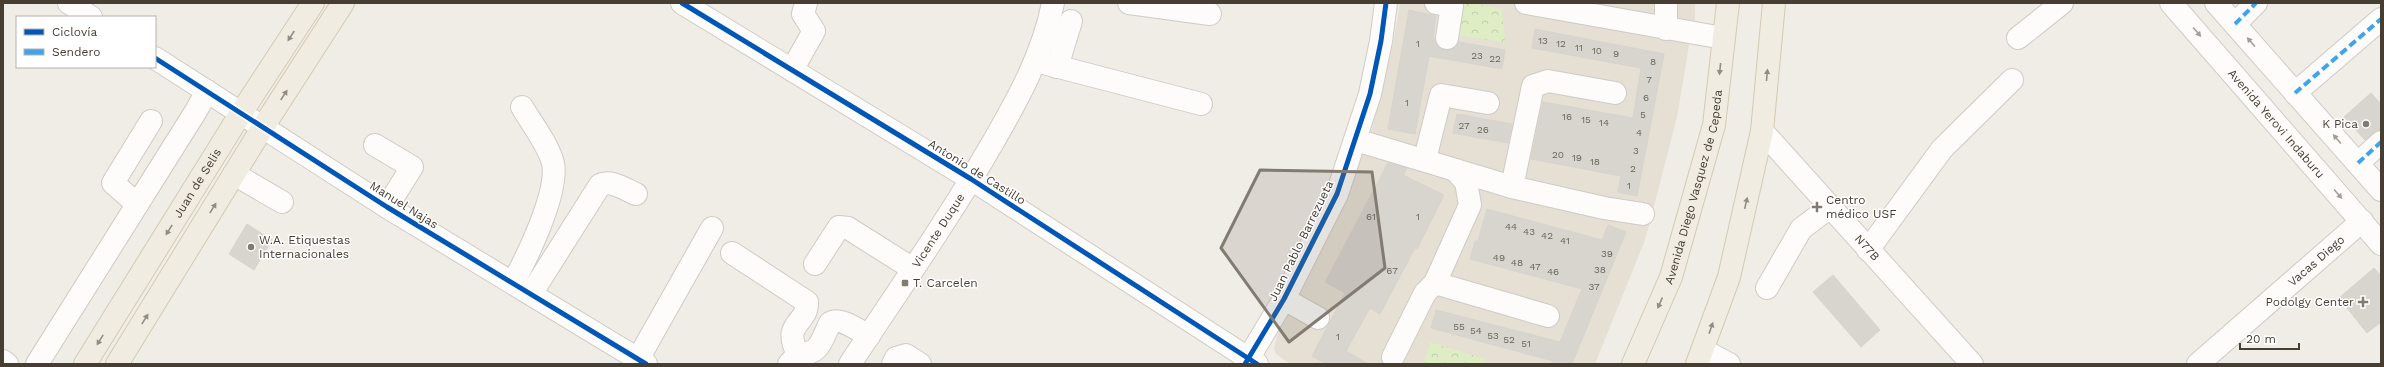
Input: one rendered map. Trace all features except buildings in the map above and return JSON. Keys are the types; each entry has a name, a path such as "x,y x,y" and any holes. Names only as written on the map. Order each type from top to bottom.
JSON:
{"main road":[{"name":"Juan de Selis","path":"85,364 241,113 312,3"},
{"path":"117,364 263,127 343,3"},
{"name":"Avenida Diego Vasquez de Cepeda","path":"1633,364 1672,277 1708,148 1714,125 1728,3"},
{"path":"1700,357 1729,277 1762,131 1774,3"}],"street":[{"path":"69,3 89,16"},
{"name":"Antonio de Castillo","path":"682,3 971,179 1250,362"},
{"path":"792,70 814,31 803,14 806,3"},
{"name":"Vicente Duque","path":"850,364 971,179 1036,61 1041,50 1054,3"},
{"path":"1129,3 1210,14"},
{"name":"Juan Pablo Barrezueta","path":"1250,362 1284,299 1337,194 1370,94 1381,41 1386,3"},
{"path":"1436,3 1452,6 1447,38"},
{"path":"1526,3 1604,10 1666,29 1723,38"},
{"path":"1666,3 1666,29"},
{"path":"2018,38 2062,3"},
{"name":"Avenida Yerovi Indaburu","path":"2171,3 2381,244"},
{"path":"2216,3 2381,190"},
{"path":"2235,24 2256,3"},
{"path":"2295,93 2381,19"},
{"path":"1057,67 1071,21"},
{"name":"Manuel Najas","path":"156,59 388,207 642,361"},
{"path":"1036,61 1201,104"},
{"path":"1868,250 1942,149 2012,80"},
{"path":"1512,187 1533,86 1548,81 1615,93"},
{"path":"37,364 196,111 207,91"},
{"path":"1425,159 1441,95 1488,103"},
{"path":"522,108 550,153 554,176 551,192 525,262 522,289"},
{"path":"137,204 113,183 151,121"},
{"name":"N77B","path":"1762,131 1972,364"},
{"path":"1356,140 1425,159 1512,187 1604,208 1643,214"},
{"path":"2358,163 2381,142"},
{"path":"375,145 412,167 388,207"},
{"path":"1393,356 1425,293 1435,283 1470,205 1466,182 1456,170"},
{"path":"234,174 282,202"},
{"path":"522,289 600,185 605,182 610,183 636,194"},
{"path":"1767,288 1801,229 1830,207"},
{"name":"Vacas Diego","path":"2198,364 2362,222"},
{"path":"815,264 839,227 844,227 848,228 913,269"},
{"path":"642,361 712,228"},
{"path":"732,253 806,300 807,306 791,334 793,359 809,355 816,350 830,323 834,320 839,321 868,336"},
{"path":"1435,283 1548,316"},
{"path":"1284,299 1318,318"},
{"path":"893,364 896,358 906,355 920,364"},
{"path":"1700,357 1729,364"},
{"path":"3,361 7,364"}],"highlighted area":[{"path":"1260,170 1372,172 1385,268 1289,342 1221,248"}],"shaded area":[{"path":"1400,3 1695,3 1695,22 1689,45 1677,117 1645,240 1595,364 1290,364 1276,354 1274,349 1277,335 1308,278 1339,214 1371,132 1393,44"}],"green space":[{"path":"1460,3 1473,3 1502,9 1505,42 1454,35"},
{"path":"1430,342 1486,359 1484,364 1423,364"}],"marked path":[{"path":"2235,24 2256,3"},
{"path":"2295,93 2381,19"},
{"path":"2358,163 2381,142"}],"cycle path":[{"path":"682,3 971,179 1257,364"},
{"path":"1245,364 1284,299 1337,194 1370,94 1381,41 1386,3"},
{"path":"156,59 387,207 646,364"}],"place":[{"name":"K Pica","path":"2366,124"},
{"name":"Centro médico USF","path":"1817,207"},
{"name":"W.A. Etiquestas Internacionales","path":"251,247"},
{"name":"T. Carcelen","path":"905,283"},
{"name":"Podolgy Center","path":"2363,302"}]}
